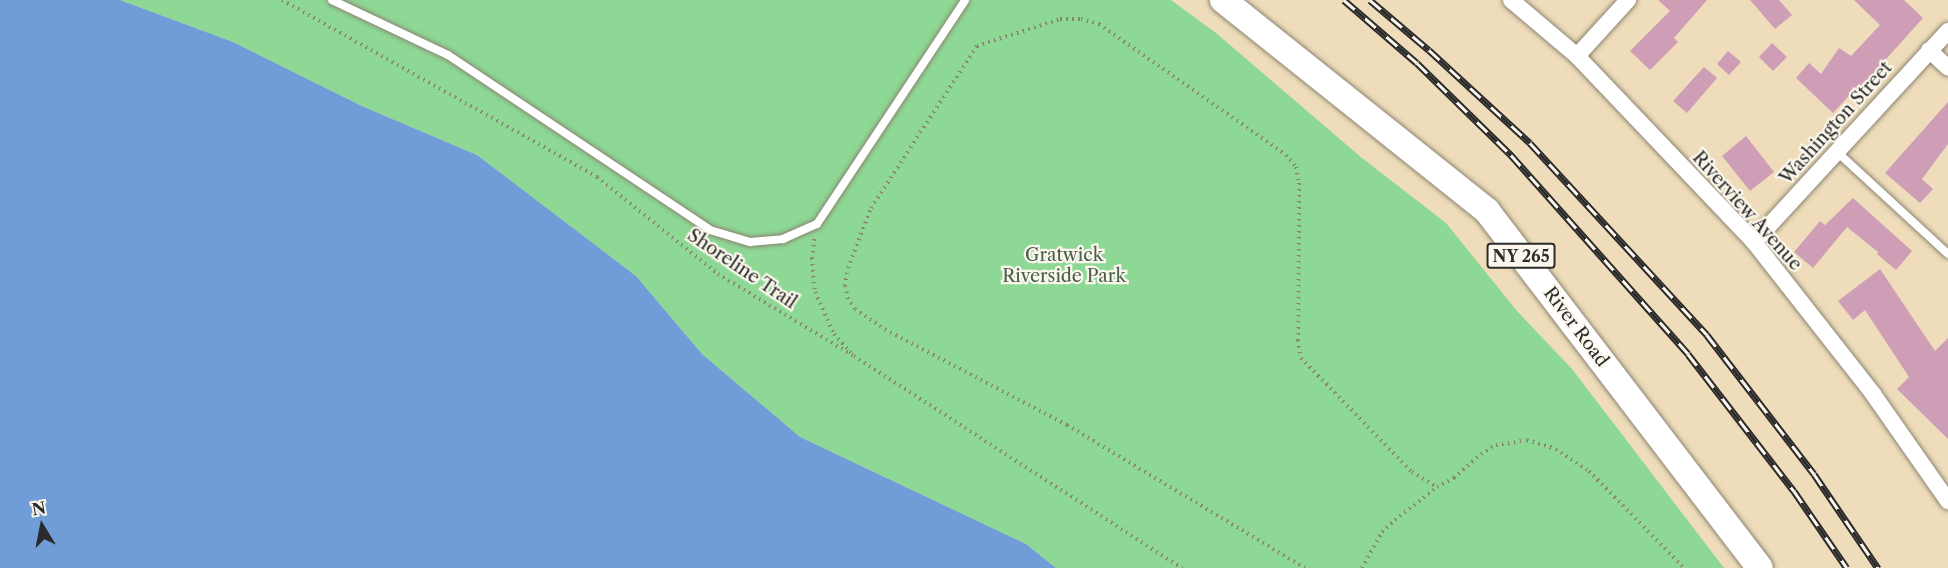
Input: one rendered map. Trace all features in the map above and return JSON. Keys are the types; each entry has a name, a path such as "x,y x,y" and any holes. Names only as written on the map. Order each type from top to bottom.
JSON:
{"main road":[{"name":"River Road","path":"1223,0 1486,211 1760,568"}],"street":[{"name":"Riverview Avenue","path":"1511,0 1577,56 1754,242 1873,394 1948,501"},
{"path":"1577,56 1628,0"},
{"name":"Washington Street","path":"1754,242 1948,31"},
{"path":"1929,50 1948,68"}],"lane":[{"path":"332,0 448,55 710,230 750,242 783,239 816,224 965,0"},
{"path":"1836,151 1948,254"}],"path":[{"name":"Shoreline Trail","path":"282,0 597,177 718,274 854,356 1182,568"},
{"path":"1305,568 1067,425 886,330 855,309 848,299 845,286 848,268 871,208 977,46 1060,19 1081,19 1099,24 1286,155 1296,167 1299,183 1298,340 1301,358 1412,472 1437,487"},
{"path":"816,224 812,258 815,292 834,334 854,356"},
{"path":"1362,568 1382,532 1437,487 1454,478 1481,454 1496,445 1527,440 1543,442 1572,458 1589,471 1684,568"}],"green space":[{"name":"Gratwick Riverside Park","path":"120,0 1171,0 1216,33 1362,158 1446,223 1517,311 1572,369 1724,568 1056,568 1026,544 800,437 702,354 636,276 477,155 364,107 233,42"}],"water":[{"path":"0,0 120,0 233,42 364,107 477,155 636,276 702,354 800,437 1026,544 1056,568 0,568"}],"building":[{"path":"1658,0 1707,0 1674,38 1678,42 1650,70 1630,51 1670,11"},
{"path":"1750,0 1779,0 1792,15 1775,29"},
{"path":"1854,0 1904,0 1923,18 1860,88 1858,86 1833,113 1796,78 1809,63 1821,74 1839,48 1851,56 1880,25"},
{"path":"1772,43 1787,57 1773,71 1759,57"},
{"path":"1728,51 1741,62 1729,75 1717,64"},
{"path":"1704,67 1717,78 1687,113 1673,101"},
{"path":"1948,102 1948,144 1922,179 1933,189 1920,203 1885,173"},
{"path":"1746,136 1774,172 1750,191 1722,156"},
{"path":"1853,198 1912,251 1896,270 1847,227 1813,268 1794,252 1820,221 1825,225"},
{"path":"1880,269 1935,351 1948,338 1948,439 1897,389 1909,377 1865,310 1853,320 1838,301"}],"railway":[{"path":"1344,0 1417,63 1511,155 1688,354 1794,491 1847,568"},
{"path":"1370,0 1429,50 1530,143 1707,335 1814,474 1878,568"}]}
